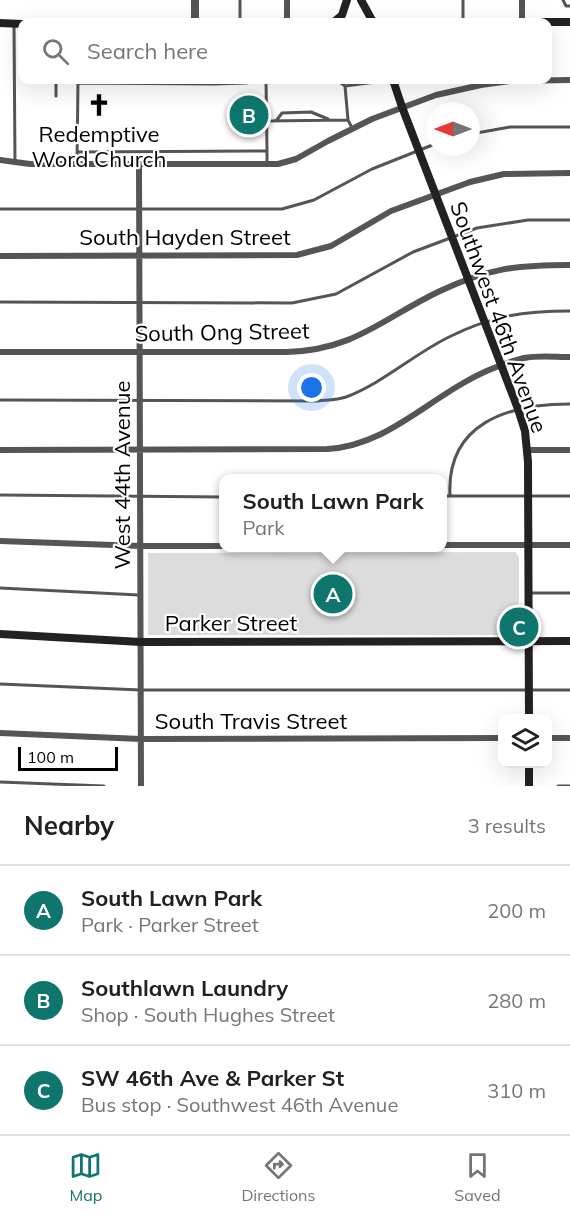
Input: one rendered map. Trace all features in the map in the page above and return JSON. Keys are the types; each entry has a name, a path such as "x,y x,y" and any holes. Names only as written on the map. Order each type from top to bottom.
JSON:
{"main road":[{"path":"339,18 342,15 347,0"},
{"path":"361,0 371,18"},
{"path":"552,22 570,22"},
{"path":"0,23 18,24"},
{"name":"Southwest 46th Avenue","path":"395,84 400,103 518,409 527,450 529,714"},
{"name":"Parker Street","path":"0,634 141,642 570,641"},
{"path":"529,768 529,786"}],"street":[{"path":"195,0 195,18"},
{"path":"287,0 287,18"},
{"path":"521,18 522,0"},
{"path":"552,81 570,81"},
{"path":"0,160 15,163 77,164 267,164 288,162 400,103 488,84"},
{"name":"West 44th Avenue","path":"139,164 141,786"},
{"name":"South Hayden Street","path":"0,256 284,256 311,253 340,242 391,211 470,182 504,174 570,173"},
{"name":"South Ong Street","path":"0,352 301,351 331,347 364,334 417,303 468,279 507,267 570,265"},
{"path":"0,450 327,449 353,446 386,432 466,381 501,366 524,358 570,357"},
{"path":"527,450 570,450"},
{"path":"0,541 219,546"},
{"path":"447,545 570,545"},
{"name":"South Travis Street","path":"0,734 141,739 498,738"},
{"path":"552,738 570,738"}],"lane":[{"path":"240,0 240,18"},
{"path":"463,0 463,18"},
{"path":"563,0 566,6 570,6"},
{"path":"15,163 18,24"},
{"path":"56,84 56,96"},
{"path":"77,164 78,84"},
{"path":"266,84 267,164"},
{"path":"342,84 345,86 361,84"},
{"path":"345,86 348,120 352,128"},
{"path":"276,121 282,113 312,112 330,120"},
{"path":"266,121 348,120"},
{"path":"480,132 510,127 570,127"},
{"path":"0,209 282,209 314,200 372,169 426,147"},
{"path":"77,152 267,151"},
{"path":"0,302 292,303 336,294 413,252 451,236 500,223 528,219 570,220"},
{"path":"0,400 318,401 343,398 368,386 450,336 485,322 520,312 570,311"},
{"path":"570,404 542,404 518,409 487,421 472,433 457,451 451,466 450,496 570,496"},
{"path":"0,495 219,497"},
{"path":"0,588 141,595"},
{"path":"529,593 570,593"},
{"path":"0,684 141,690 570,690"},
{"path":"0,782 104,786"},
{"path":"558,786 570,786"}],"shaded area":[{"path":"515,552 519,557 519,631 515,635 148,635 148,553"}],"place":[{"name":"Redemptive Word Church","path":"99,105"},
{"name":"Southlawn Laundry","path":"249,115"},
{"name":"South Lawn Park","path":"333,594"},
{"name":"SW 46th Ave & Parker St","path":"519,627"}]}
